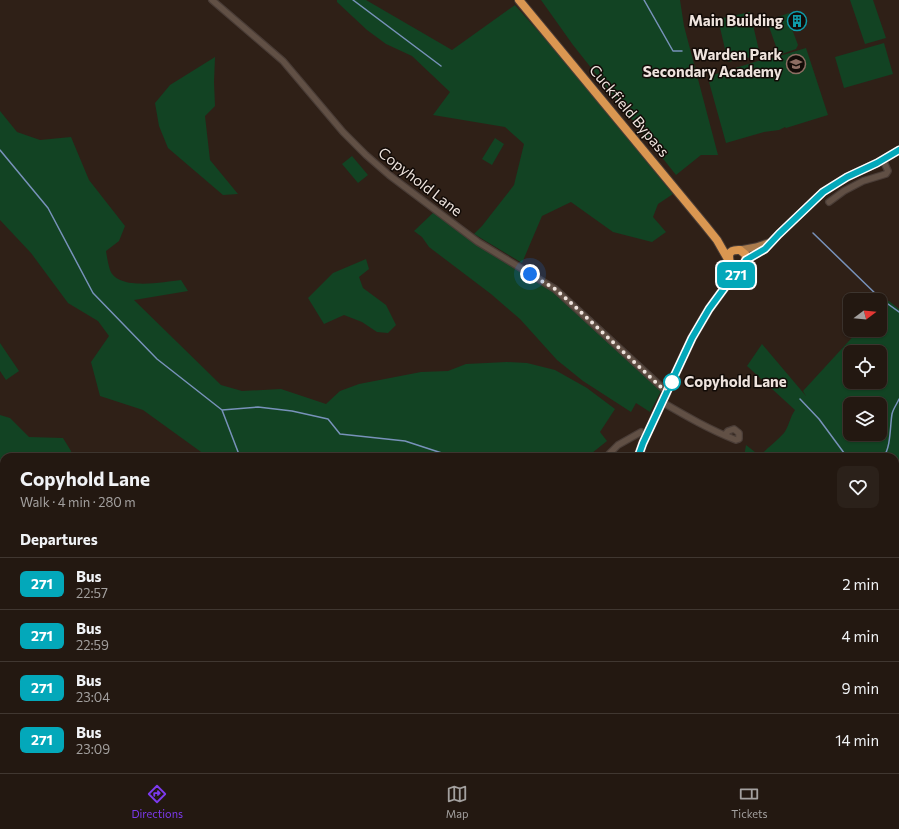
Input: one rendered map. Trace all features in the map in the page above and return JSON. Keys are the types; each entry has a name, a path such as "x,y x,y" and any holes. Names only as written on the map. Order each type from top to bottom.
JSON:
{"highway":[{"name":"Cuckfield Bypass","path":"519,0 717,240 729,262"},
{"name":"Cuckfield Bypass","path":"717,240 731,249 738,250"},
{"path":"639,453 692,338 709,309 745,263 744,252 738,250 731,252 728,258 732,272 728,283"},
{"path":"729,262 732,266 738,268 745,263"}],"main road":[{"path":"745,263 765,249 815,199 847,177 883,160 899,150"},
{"path":"738,250 756,247 772,241"}],"street":[{"name":"Copyhold Lane","path":"212,0 283,61 343,132 389,175 478,242 555,289 667,392"},
{"path":"829,202 844,191 862,181 888,173 883,160"},
{"path":"662,402 725,436"},
{"path":"610,453 618,445 635,439 641,432"}],"green space":[{"path":"337,0 366,0 452,50 515,5 561,57 673,194 658,204 653,217 666,232 652,242 613,232 571,202 542,216 522,263 474,234 514,185 524,144 505,127 433,115 450,92 412,56 386,44 367,30 337,2"},
{"path":"541,0 680,0 684,26 718,155 701,155 676,175 573,45"},
{"path":"850,0 873,0 886,38 865,44"},
{"path":"750,12 760,55 728,62 718,19"},
{"path":"789,13 794,28 792,29 798,45 796,49 779,55 767,21"},
{"path":"884,43 893,74 844,88 835,57"},
{"path":"806,48 828,115 779,130 764,132 726,143 709,82 711,82 710,76"},
{"path":"215,57 215,106 205,116 210,160 238,194 223,195 168,148 159,126 155,103 170,85"},
{"path":"0,111 17,132 40,140 71,137 89,180 125,226 119,241 106,251 110,270 115,277 122,281 131,283 142,284 181,280 188,291 134,300 221,385 242,391 281,389 326,404 340,391 359,384 421,372 448,371 466,364 507,362 527,363 555,370 587,388 615,409 600,432 607,441 592,453 202,453 143,410 100,396 91,362 109,336 98,321 68,303 31,253 0,220"},
{"path":"495,138 504,144 492,165 482,159"},
{"path":"352,156 368,175 358,183 342,164"},
{"path":"434,212 469,239 496,257 554,291 661,391 650,412 636,403 631,412 583,381 557,360 520,319 491,294 429,247 422,237 414,231"},
{"path":"366,259 369,269 359,277 363,288 386,305 396,325 388,333 377,332 362,322 344,315 324,324 308,298 333,273"},
{"path":"887,301 889,301 899,309 899,453 763,453 784,433 795,410 747,366 762,344 806,396 803,391 843,347 843,389 887,389 887,345 845,345 853,337 887,337"},
{"path":"0,343 19,371 6,380 0,371"},
{"path":"0,415 10,418 29,437 63,438 71,453 0,453"},
{"path":"746,445 756,453 745,453"}],"waterway":[{"path":"353,0 441,66"},
{"path":"644,0 673,51 682,51"},
{"path":"0,150 48,208 93,293 157,359 222,410 238,453"},
{"path":"813,233 881,299 899,312"},
{"path":"800,399 819,419 844,453"},
{"path":"886,453 889,443 891,419 899,399"},
{"path":"222,410 258,407 292,411 328,419 340,434 405,441 442,453"}],"bus line":[{"name":"271","path":"639,453 692,338 709,309 746,260 765,249 823,192 847,177 877,163 899,150"}],"place":[{"name":"Main Building","path":"797,21"},
{"name":"Warden Park Secondary Academy","path":"796,64"},
{"name":"Copyhold Lane","path":"672,382"}],"route":[{"path":"530,274 555,289 569,301 664,390 672,382"}]}
